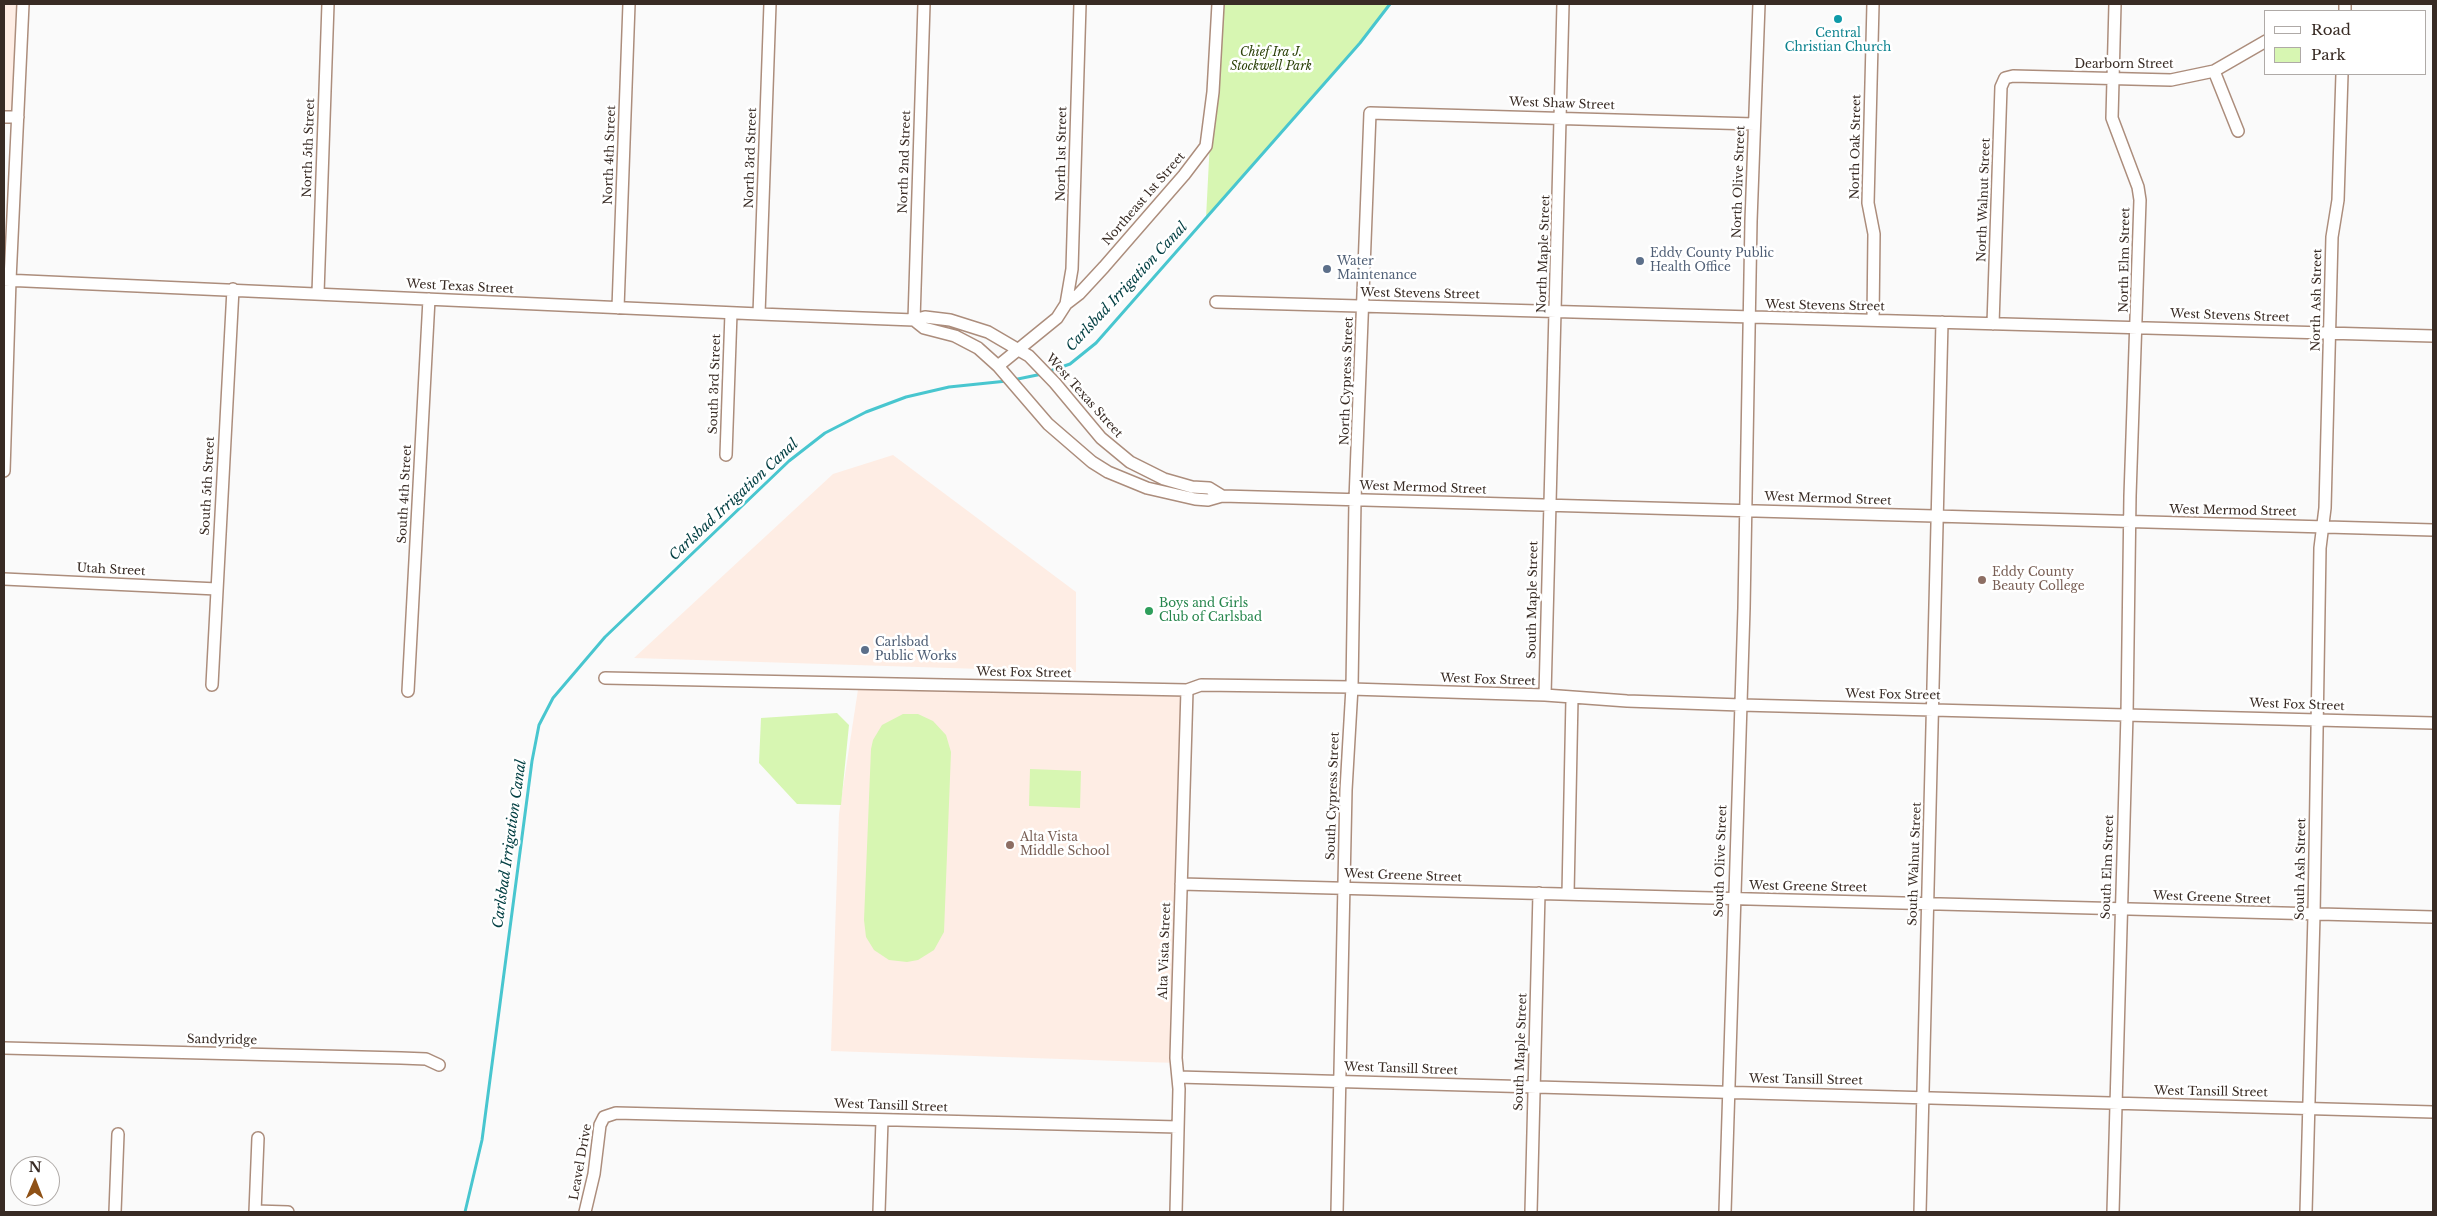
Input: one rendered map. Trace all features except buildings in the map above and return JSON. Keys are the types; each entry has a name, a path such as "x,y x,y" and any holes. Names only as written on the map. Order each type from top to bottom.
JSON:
{"street":[{"path":"4,471 7,280 18,117 23,4"},
{"name":"North 5th Street","path":"318,293 328,4"},
{"name":"North 4th Street","path":"618,308 629,4"},
{"name":"North 3rd Street","path":"760,314 770,4"},
{"name":"North 2nd Street","path":"914,320 924,4"},
{"name":"North 1st Street","path":"1066,304 1070,288 1074,230 1080,4"},
{"name":"Northeast 1st Street","path":"998,366 1057,318 1066,304 1079,294 1184,175 1206,146 1213,92 1218,4"},
{"name":"North Maple Street","path":"1549,506 1556,311 1563,4"},
{"name":"North Olive Street","path":"1745,511 1754,124 1759,4"},
{"name":"North Oak Street","path":"1873,4 1868,203 1874,234 1873,320"},
{"name":"North Elm Street","path":"2115,4 2112,118 2138,187 2140,200 2130,522"},
{"name":"Dearborn Street","path":"2004,78 2013,76 2172,80 2214,72 2264,43"},
{"path":"2214,72 2238,130"},
{"name":"North Ash Street","path":"2322,526 2332,236 2338,200 2342,75"},
{"name":"North Walnut Street","path":"1993,324 2001,87 2004,78"},
{"name":"West Shaw Street","path":"1370,113 1754,124"},
{"name":"North Cypress Street","path":"1355,500 1370,113"},
{"path":"4,117 18,117"},
{"name":"West Texas Street","path":"7,280 731,313 914,320 925,317 961,323 988,332 1019,348 1029,356 1055,383 1100,438 1130,462 1164,479 1209,488 1222,496"},
{"name":"South 5th Street","path":"212,685 233,289"},
{"name":"South 4th Street","path":"408,691 429,299"},
{"name":"West Stevens Street","path":"1216,302 1749,318 2137,326 2433,336"},
{"name":"South 3rd Street","path":"726,455 731,313"},
{"name":"West Texas Street","path":"914,320 924,328 946,333 971,343 998,366 1058,434 1092,462 1108,472 1147,488 1176,496 1208,500 1222,496"},
{"path":"1937,516 1942,322"},
{"name":"West Mermod Street","path":"1222,496 2433,530"},
{"name":"South Cypress Street","path":"1337,1212 1344,888 1352,688 1355,500"},
{"name":"South Maple Street","path":"1545,695 1549,506"},
{"name":"South Olive Street","path":"1725,1212 1727,1092 1741,705 1745,511"},
{"name":"South Walnut Street","path":"1920,1212 1937,516"},
{"name":"South Elm Street","path":"2113,1212 2127,714 2130,522"},
{"name":"South Ash Street","path":"2306,1212 2310,1108 2320,548 2322,526"},
{"name":"Utah Street","path":"4,579 217,589"},
{"name":"West Fox Street","path":"605,678 1188,690 1201,685 1352,688 1741,705 2433,722"},
{"name":"Alta Vista Street","path":"1176,1212 1178,1077 1176,1058 1188,690"},
{"path":"1568,894 1572,698"},
{"name":"West Greene Street","path":"1181,884 2433,917"},
{"name":"South Maple Street","path":"1531,1212 1539,893"},
{"name":"Sandyridge","path":"4,1048 426,1059 439,1065"},
{"name":"West Tansill Street","path":"1178,1077 2433,1112"},
{"name":"West Tansill Street","path":"604,1117 616,1112 638,1112 1178,1127"},
{"name":"Leavel Drive","path":"585,1212 594,1174 600,1125 604,1117"},
{"path":"879,1212 882,1120"},
{"path":"115,1212 118,1134"},
{"path":"258,1138 255,1211 288,1212"}],"shaded area":[{"path":"4,4 23,4 18,117 4,117"},
{"path":"893,455 1076,592 1076,672 634,658 833,474"},
{"name":"Alta Vista Middle School","path":"859,683 1187,690 1176,1063 831,1051 839,814"}],"green space":[{"name":"Chief Ira J. Stockwell Park","path":"1217,4 1390,4 1360,43 1206,218"},
{"path":"837,713 849,725 841,805 797,804 759,763 761,718"},
{"path":"903,714 918,714 933,721 946,735 951,752 944,932 934,950 918,960 907,962 889,960 874,950 866,937 864,920 871,749 873,740 882,725"},
{"path":"1030,769 1081,771 1080,808 1029,806"}],"waterway":[{"name":"Carlsbad Irrigation Canal","path":"1047,372 1070,364 1096,343 1360,43 1390,4"},
{"name":"Carlsbad Irrigation Canal","path":"1013,380 1042,374"},
{"name":"Carlsbad Irrigation Canal","path":"465,1212 482,1140 532,761 539,725 553,698 605,637 789,461 825,433 866,412 906,397 949,387 1007,381"}],"place":[{"name":"Central Christian Church","path":"1838,19"},
{"name":"Eddy County Public Health Office","path":"1640,261"},
{"name":"Water Maintenance","path":"1327,269"},
{"name":"Eddy County Beauty College","path":"1982,580"},
{"name":"Boys and Girls Club of Carlsbad","path":"1149,611"},
{"name":"Carlsbad Public Works","path":"865,650"},
{"name":"Alta Vista Middle School","path":"1010,845"}]}
